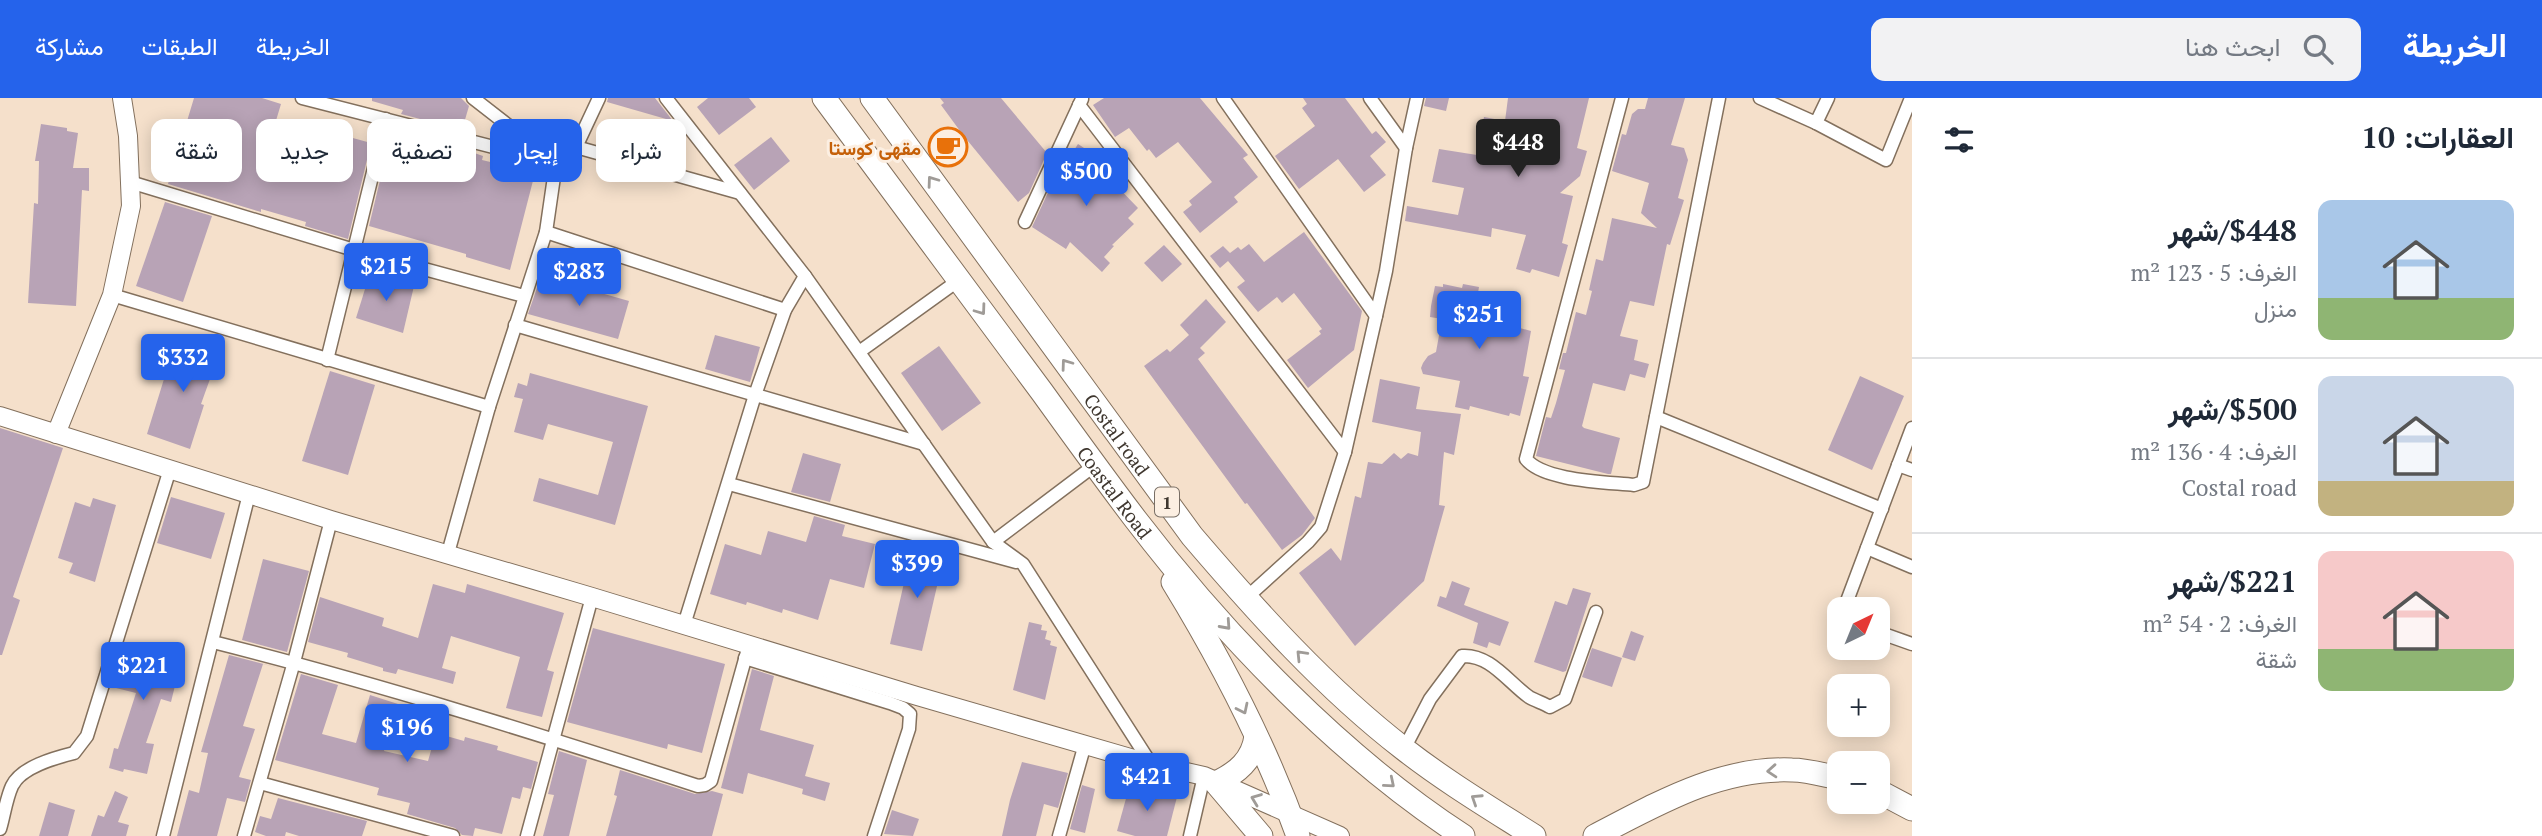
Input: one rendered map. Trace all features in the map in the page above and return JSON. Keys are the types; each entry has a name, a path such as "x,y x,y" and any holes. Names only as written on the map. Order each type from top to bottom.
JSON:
{"highway":[{"name":"Coastal Road","path":"824,98 1137,522 1206,604 1271,675 1347,747 1422,809 1463,836"},
{"name":"Costal road","path":"872,98 1192,536 1245,599 1325,680 1404,749 1534,836"},
{"path":"1137,522 1226,674 1290,812 1298,836"},
{"path":"1256,736 1251,754 1237,772 1210,780 1261,836"},
{"path":"1595,836 1684,790 1739,773 1792,770 1827,776"},
{"path":"1890,797 1912,809"}],"street":[{"path":"56,433 112,295 131,206 128,136 122,98"},
{"path":"302,98 386,119"},
{"path":"473,98 500,119"},
{"path":"582,134 599,98"},
{"path":"666,98 805,276 993,542 1023,564 1150,764"},
{"path":"1223,98 1376,316"},
{"path":"1370,98 1406,148"},
{"path":"1245,599 1321,527 1345,452 1376,316 1417,98"},
{"path":"1622,98 1526,459 1532,467 1550,474 1634,485 1643,482 1719,98"},
{"path":"1760,98 1816,122 1886,160 1911,98"},
{"path":"1816,122 1828,98"},
{"path":"1025,222 1081,102 1345,452"},
{"path":"582,149 741,193"},
{"path":"130,181 354,250 524,296"},
{"path":"327,360 371,182"},
{"path":"448,553 489,407 546,232 553,182"},
{"path":"546,232 785,310"},
{"path":"684,625 755,395 785,310 805,276"},
{"path":"859,352 958,280"},
{"path":"112,295 489,407"},
{"path":"515,325 924,444"},
{"path":"0,416 331,520 684,625 903,708 910,714 909,729 874,836"},
{"path":"1656,417 1882,509"},
{"path":"1849,597 1912,428"},
{"path":"993,542 1095,465"},
{"path":"1898,465 1912,470"},
{"path":"0,829 12,785 22,774 57,757 74,753 87,736 170,469"},
{"path":"729,484 1023,564"},
{"path":"163,836 249,494"},
{"path":"244,836 294,663 331,520"},
{"path":"1867,548 1912,567"},
{"path":"527,836 592,597"},
{"path":"1404,749 1430,699 1462,656 1475,655 1530,697 1550,707 1565,699 1596,612"},
{"path":"1890,636 1912,644"},
{"path":"213,642 552,739 698,786 710,781 747,651"},
{"path":"747,651 1210,780 1290,812 1340,836"},
{"path":"1059,836 1084,744"},
{"path":"1190,836 1210,780"},
{"path":"260,783 453,836"}],"building":[{"path":"194,98 262,98 281,104 276,119 256,119 256,182 353,182 353,138 367,142 367,160 348,239 305,226 306,222 261,209 261,212 168,184 242,182 242,119 188,119"},
{"path":"372,98 461,98 469,106 465,119 420,119 401,114 403,110 372,101"},
{"path":"608,98 655,98 671,119 666,119 607,102"},
{"path":"708,98 749,98 756,107 719,135 697,107"},
{"path":"940,98 1001,98 1047,153 1029,193 1018,202 963,135 941,105 944,103"},
{"path":"1104,98 1200,98 1248,155 1243,158 1258,177 1234,197 1238,202 1200,233 1183,212 1192,205 1189,201 1212,182 1178,142 1156,158 1129,128 1115,137 1093,105"},
{"path":"1303,98 1345,98 1372,134 1376,131 1386,142 1370,156 1386,175 1364,192 1338,159 1299,189 1275,156 1315,126 1302,108 1307,104"},
{"path":"1426,98 1449,98 1446,111 1424,106"},
{"path":"1508,98 1589,98 1577,148 1587,151 1580,176 1560,193 1573,196 1562,243 1568,245 1559,277 1532,269 1530,273 1516,269 1526,235 1492,228 1491,237 1405,221 1407,206 1458,215 1464,188 1432,182 1439,149 1477,155 1484,117 1505,121"},
{"path":"1648,98 1685,98 1671,145 1684,148 1688,160 1678,198 1684,200 1670,245 1667,244 1654,306 1630,301 1620,336 1638,340 1634,360 1649,364 1645,378 1630,374 1625,391 1593,383 1582,426 1620,438 1611,474 1608,474 1536,456 1546,417 1551,418 1556,403 1565,370 1559,369 1563,353 1566,353 1576,312 1586,315 1596,259 1603,261 1612,218 1657,228 1641,213 1649,183 1612,171 1622,134 1626,135 1632,114 1638,109 1645,109"},
{"path":"41,124 67,128 67,131 78,133 73,168 89,168 89,191 82,190 76,306 28,303 34,203 38,204 39,161 35,161"},
{"path":"771,137 790,161 754,190 734,165"},
{"path":"1078,144 1116,169 1110,179 1138,208 1128,218 1134,224 1112,245 1114,246 1104,257 1110,263 1102,272 1070,242 1066,249 1032,227 1051,186"},
{"path":"476,154 483,156 482,160 490,162 490,182 533,182 510,270 466,257 466,254 369,226 380,182 476,182"},
{"path":"165,202 212,216 183,302 136,286"},
{"path":"1304,232 1362,311 1354,350 1308,388 1287,360 1321,334 1319,331 1322,329 1294,293 1282,303 1277,297 1258,312 1237,287 1245,281 1228,261 1220,268 1210,256 1223,246 1230,253 1249,244 1264,262"},
{"path":"1164,245 1182,264 1162,282 1144,263"},
{"path":"370,273 414,286 403,333 356,318"},
{"path":"541,276 629,301 618,339 528,314"},
{"path":"1443,284 1462,288 1463,284 1479,287 1478,293 1490,296 1487,309 1512,316 1509,325 1531,331 1523,376 1529,377 1520,416 1510,413 1509,416 1470,406 1469,410 1455,407 1460,381 1423,374 1423,363 1428,356 1436,352 1442,319 1430,317 1431,306 1435,286 1443,287"},
{"path":"1206,299 1226,322 1200,348 1205,353 1198,359 1315,518 1302,535 1282,550 1144,366 1167,349 1170,352 1189,335 1180,325"},
{"path":"715,335 760,347 750,382 705,369"},
{"path":"176,339 219,354 201,404 204,405 190,449 147,434"},
{"path":"939,346 981,403 942,431 901,373"},
{"path":"330,371 375,385 348,475 302,461"},
{"path":"530,373 648,406 615,525 533,501 539,478 598,495 613,442 548,424 543,440 514,432 523,399 514,397 518,383 527,386"},
{"path":"1860,376 1904,396 1872,470 1828,450"},
{"path":"1380,379 1420,387 1416,409 1461,414 1454,455 1444,452 1439,505 1445,506 1424,581 1355,646 1299,573 1331,548 1341,561 1355,496 1361,498 1368,462 1382,464 1394,453 1401,459 1408,453 1418,456 1421,432 1372,422"},
{"path":"0,428 63,448 13,597 20,600 2,655 0,655"},
{"path":"803,453 841,464 830,502 791,492"},
{"path":"171,497 225,513 211,559 157,543"},
{"path":"93,498 116,505 95,582 69,573 73,563 58,558 75,502 90,507"},
{"path":"814,516 845,525 842,536 875,544 864,588 830,579 818,620 783,609 782,613 710,594 725,544 761,555 768,531 806,542"},
{"path":"912,548 944,556 922,651 890,644"},
{"path":"263,559 309,571 287,652 242,640"},
{"path":"1452,581 1470,588 1464,605 1509,622 1500,646 1489,642 1487,648 1473,643 1478,623 1437,606 1440,596 1446,598"},
{"path":"433,584 465,593 467,584 564,613 547,670 554,672 542,717 506,708 520,657 451,636 442,668 456,672 453,684 398,669 396,674 383,671 383,668 347,657 348,653 308,642 320,597 384,618 382,626 418,638"},
{"path":"1573,588 1591,593 1566,671 1563,672 1534,662 1555,601 1567,605"},
{"path":"1029,622 1042,625 1041,630 1047,631 1045,639 1051,641 1050,645 1057,647 1045,700 1013,690"},
{"path":"593,628 725,664 702,753 668,744 667,749 567,722"},
{"path":"1631,631 1644,636 1635,661 1622,657"},
{"path":"125,643 182,657 171,702 161,699 146,743 154,744 147,774 109,768 136,693 112,687"},
{"path":"1592,648 1622,658 1612,687 1582,677"},
{"path":"229,655 283,669 263,664 243,726 255,729 239,777 251,780 245,802 227,798 217,836 177,836 189,790 199,793 208,753 201,752"},
{"path":"752,669 774,676 760,730 814,745 805,776 830,783 825,801 802,794 803,789 748,773 743,794 721,788"},
{"path":"301,674 338,685 322,734 356,743 370,695 398,704 384,751 428,761 436,733 464,741 465,737 498,746 497,750 538,762 531,789 523,787 520,799 512,797 502,834 475,828 473,836 462,835 455,828 407,814 410,803 377,795 379,788 275,760"},
{"path":"559,751 587,760 569,836 543,836 554,795 548,794"},
{"path":"1022,762 1068,773 1058,808 1044,804 1036,836 1002,836 1010,800"},
{"path":"620,770 695,794 712,791 723,794 712,836 606,836 617,796 614,795"},
{"path":"1130,784 1177,797 1167,836 1135,836 1117,831"},
{"path":"1082,785 1095,789 1085,833 1070,829"},
{"path":"115,791 128,797 118,822 129,825 126,836 91,836 98,815 104,817"},
{"path":"278,798 367,821 362,836 299,836 286,832 285,836 266,836 255,832 260,816 271,819"},
{"path":"49,802 75,810 68,836 39,836"},
{"path":"892,810 919,819 913,836 884,834"}],"place":[{"name":"مقهى كوستا","path":"948,147"}]}
